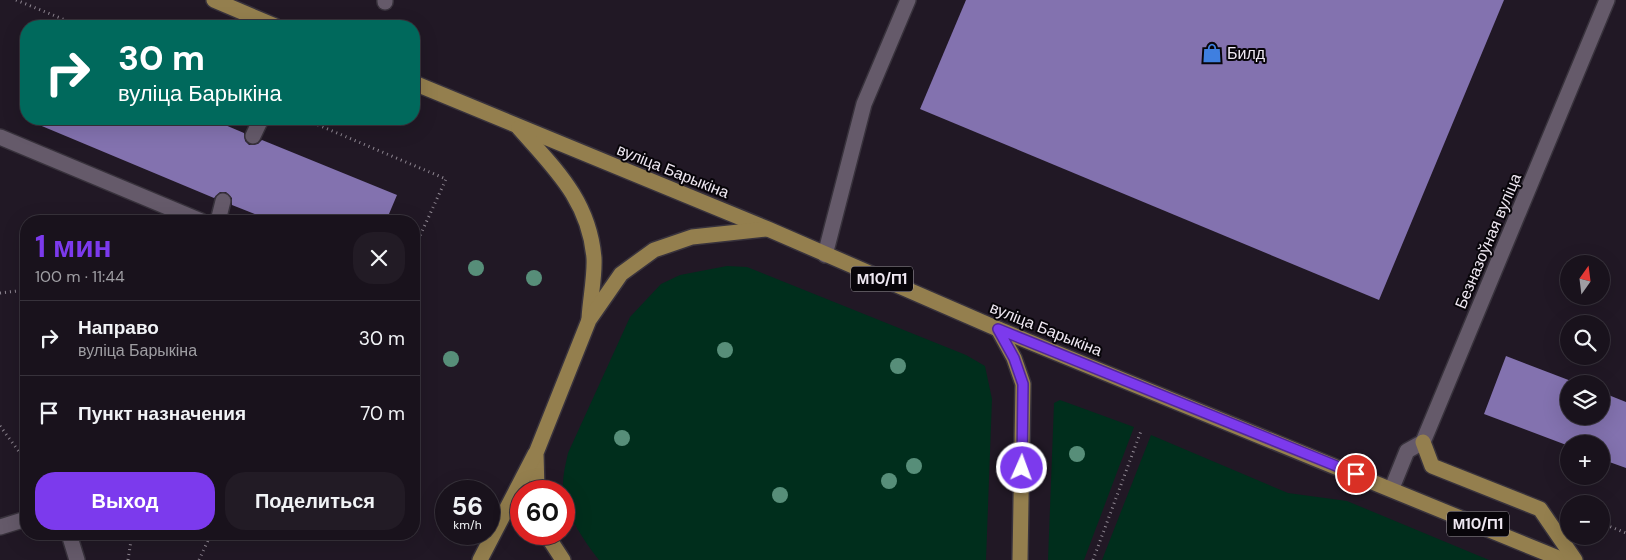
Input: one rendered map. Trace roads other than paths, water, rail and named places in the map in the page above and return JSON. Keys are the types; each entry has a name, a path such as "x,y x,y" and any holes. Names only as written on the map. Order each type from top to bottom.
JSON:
{"main road":[{"path":"214,0 261,20"},
{"name":"вуліца Барыкіна","path":"420,86 768,229 998,329 1392,488 1563,560"},
{"name":"вуліца Барыкіна","path":"517,126 568,183 584,215 594,258 589,320"},
{"path":"480,560 536,453 589,320 621,274 654,250 692,237 768,229"},
{"path":"998,329 1014,358 1023,384 1020,560"},
{"path":"1422,442 1432,466 1540,509 1575,560"},
{"path":"536,453 537,480"},
{"path":"553,545 563,560"}],"street":[{"path":"825,255 864,104 908,0"},
{"name":"Безназоўная вуліца","path":"1392,488 1407,451 1422,442 1607,0"},
{"path":"253,136 259,125"},
{"path":"0,137 187,215"},
{"path":"220,215 223,201"},
{"path":"0,527 20,521"},
{"path":"71,540 77,560"}],"place":[{"name":"Билд","path":"1212,53"}]}
